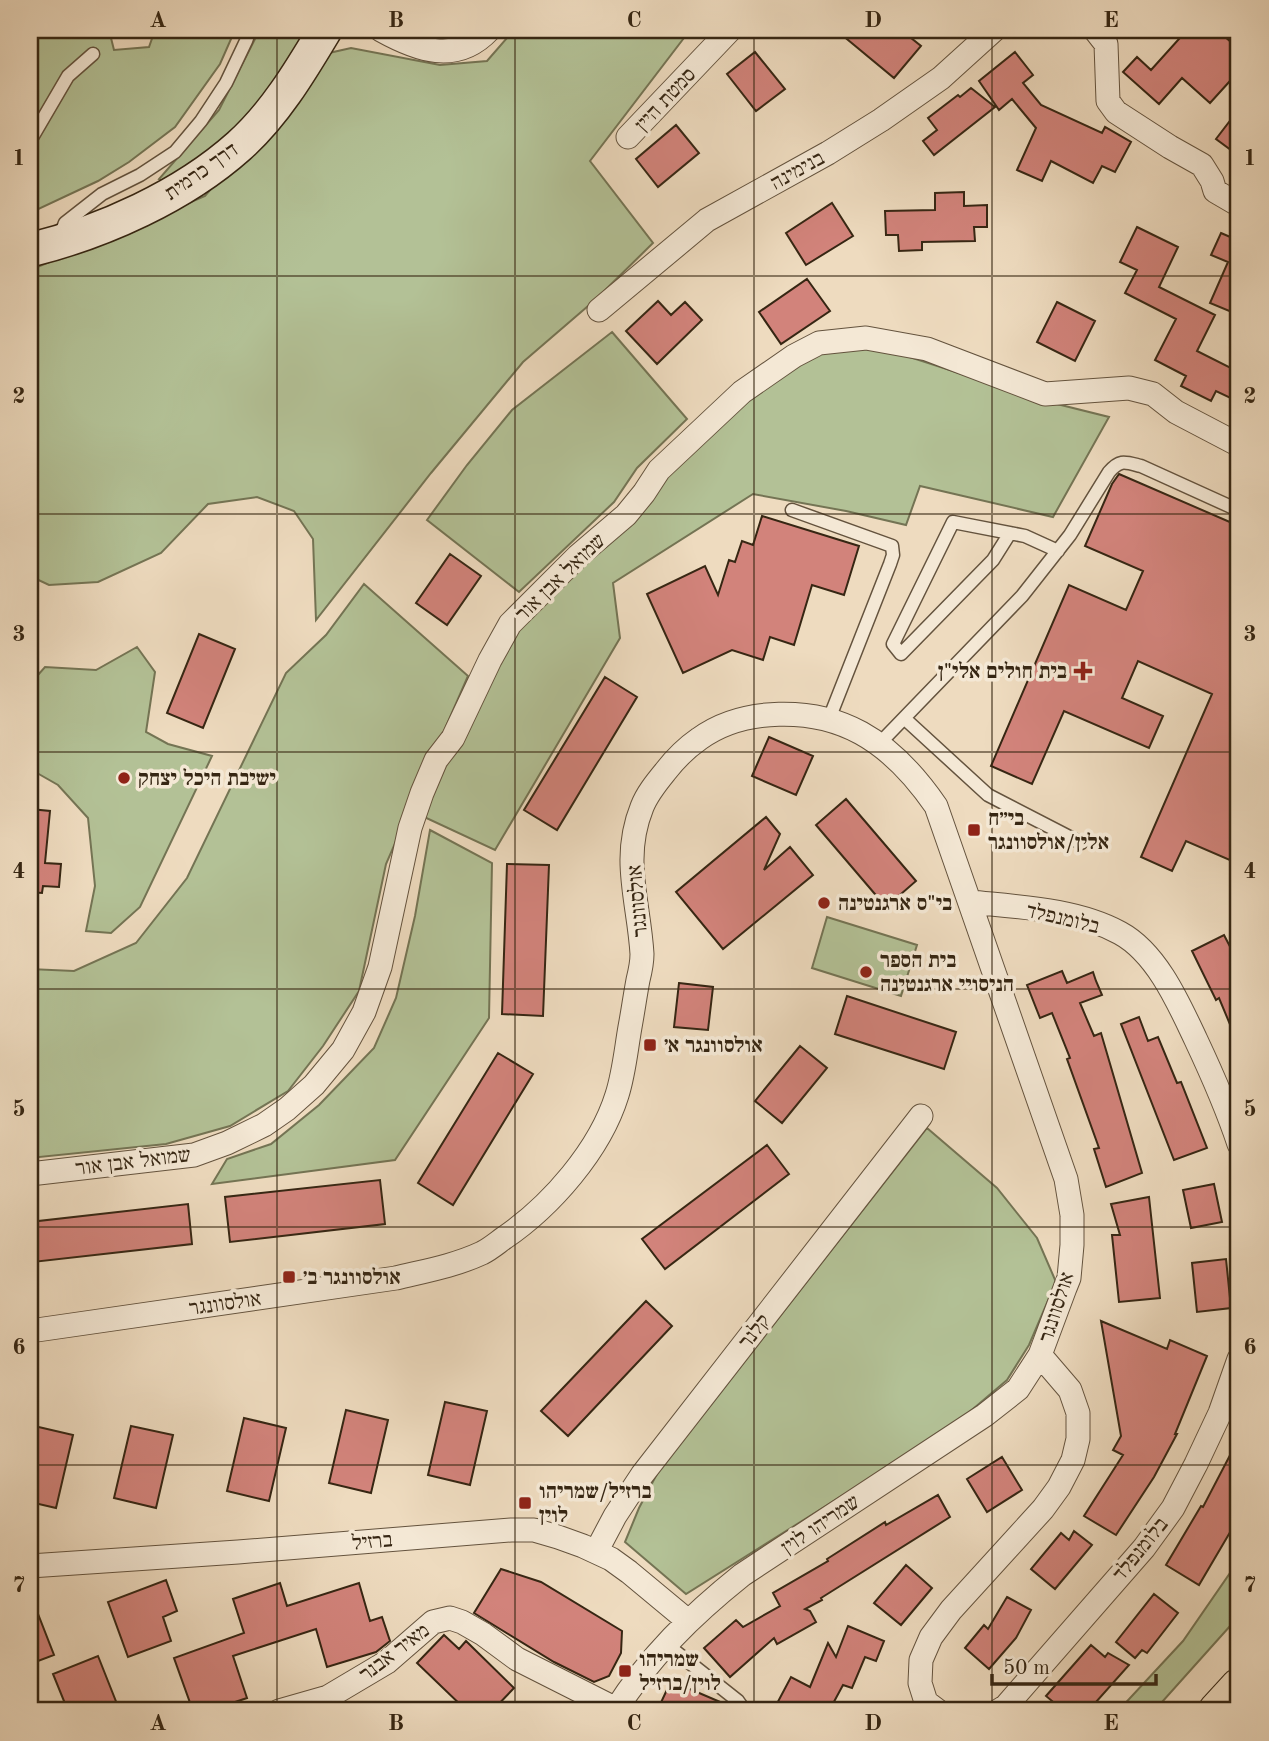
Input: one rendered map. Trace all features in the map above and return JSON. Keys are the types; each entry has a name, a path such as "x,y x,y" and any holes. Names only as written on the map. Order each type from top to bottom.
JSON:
{"main road":[{"path":"1217,1711 1239,1687"}],"street":[{"name":"דרך כרמית","path":"44,247 117,222 205,173 240,145 271,112 325,30"},
{"path":"382,30 419,48 439,52 459,50 489,30"},
{"name":"סמטת היין","path":"628,137 730,30"},
{"name":"בנימינה","path":"599,310 707,220 828,153 881,120 941,78 994,30"},
{"path":"1095,30 1106,44 1108,101 1116,112 1202,165 1215,191 1239,205"},
{"name":"שמואל אבן אור","path":"30,1174 194,1155 264,1125 314,1085 343,1050 364,1012 380,967 410,828 422,793 436,760 453,738 510,624 578,556 626,515 645,493 659,470 742,391 794,356 819,343 866,338 927,349 1045,394 1129,388 1153,394 1176,412 1239,445"},
{"name":"אולסוונגר","path":"30,1331 396,1278 449,1266 484,1252 517,1230 553,1198 583,1159 603,1128 617,1096 642,956 631,871 634,836 642,807 655,784 675,760 700,737 728,724 761,714 795,714 829,719 860,733 889,752 918,781 936,806 1066,1179 1072,1214 1069,1278 1040,1355"},
{"name":"בלומנפלד","path":"970,902 1050,911 1096,923 1122,934 1141,950 1152,960 1181,1009 1219,1088 1239,1143"},
{"name":"קלנר","path":"596,1552 642,1475 921,1116"},
{"path":"938,1711 926,1702 920,1684 921,1660 930,1637 951,1610 1043,1509 1059,1487 1073,1460 1078,1439 1078,1413 1070,1390 1040,1355"},
{"name":"שמריהו לוין","path":"616,1710 666,1644 688,1621 742,1575 985,1415 1018,1389 1040,1355"},
{"name":"בלומנפלד","path":"998,1711 1006,1706 1144,1548 1174,1508 1220,1413 1239,1359"},
{"name":"ברזיל","path":"30,1566 534,1530 583,1546 611,1559 688,1621"},
{"name":"מאיר אבנר","path":"279,1711 328,1697 387,1662 433,1622 450,1618 483,1634 517,1660 616,1710"}],"lane":[{"path":"44,247 65,223 102,194 140,175 175,152 201,121 226,83 250,30"},
{"path":"30,141 68,76 93,54"},
{"path":"878,745 1022,597 1070,535 1116,463 1126,462 1141,466 1238,510"},
{"path":"792,510 892,546 890,564 829,719"},
{"path":"1010,533 993,561 901,654 893,645 953,522 1010,533 1025,536 1058,551"},
{"path":"904,718 988,795 1081,844"},
{"path":"666,1644 738,1701 742,1711"}],"green space":[{"path":"40,30 109,30 114,50 149,47 155,30 235,30 220,64 175,127 129,162 98,181 30,213 30,36"},
{"path":"257,30 305,30 283,70 229,153 171,184 159,179 219,110"},
{"path":"514,30 690,30 590,161 653,243 595,300 523,362 431,473 316,620 313,539 294,511 257,497 208,504 161,553 98,582 49,585 30,576 30,270 205,196 329,53 351,48 440,65 487,61"},
{"path":"612,332 687,419 637,468 614,502 519,592 427,520 512,410"},
{"path":"882,348 1045,401 1109,417 1053,517 920,486 906,525 753,494 613,583 620,638 495,850 422,816 502,647 667,471 776,377 826,350"},
{"path":"364,584 468,676 386,864 359,991 323,1046 288,1091 230,1126 166,1144 30,1158 30,1062 34,1045 30,1038 30,969 74,971 136,943 187,878 286,673 326,635"},
{"path":"137,647 155,672 146,732 168,744 212,756 140,907 111,933 86,931 95,886 88,818 58,785 30,769 30,684 45,667 96,670"},
{"path":"430,830 492,863 489,1018 395,1160 212,1184 227,1159 271,1144 319,1105 374,1048 396,998 415,916"},
{"path":"827,917 917,945 901,996 812,968"},
{"path":"927,1128 997,1188 1037,1238 1056,1282 1029,1345 1007,1380 953,1426 686,1594 625,1542 639,1508 658,1472"},
{"path":"1239,1560 1239,1616 1154,1711 1118,1711 1183,1641"}],"building":[{"path":"836,30 901,30 921,46 894,78"},
{"path":"1187,30 1217,30 1239,49 1239,71 1210,103 1182,78 1159,104 1123,72 1137,57 1151,70"},
{"path":"755,52 785,89 756,111 727,74"},
{"path":"1015,52 1033,75 1023,83 1041,105 1102,133 1105,127 1131,142 1115,172 1102,166 1093,183 1051,161 1042,181 1017,170 1036,128 1012,99 999,110 979,81"},
{"path":"971,88 995,107 934,155 923,141 937,130 928,118"},
{"path":"1239,109 1239,156 1216,139"},
{"path":"676,125 699,153 658,187 636,159"},
{"path":"964,192 964,206 987,205 987,227 974,227 975,241 922,242 922,250 899,251 898,235 886,235 885,211 935,210 935,193"},
{"path":"832,203 853,236 806,265 786,233"},
{"path":"1137,227 1178,247 1159,287 1215,315 1197,351 1239,372 1239,402 1216,391 1211,401 1181,386 1186,376 1155,360 1176,319 1125,293 1137,270 1120,262"},
{"path":"1221,233 1237,240 1239,236 1239,315 1210,303 1228,262 1211,255"},
{"path":"807,279 830,311 781,344 759,312"},
{"path":"658,301 671,315 685,302 702,320 657,364 626,331"},
{"path":"1057,302 1095,321 1075,361 1037,342"},
{"path":"1119,474 1239,526 1239,864 1186,841 1172,871 1141,857 1212,694 1138,661 1122,698 1163,716 1149,748 1064,711 1032,784 991,766 1069,585 1126,610 1143,571 1085,546"},
{"path":"762,516 859,546 844,595 812,585 794,645 770,637 763,660 732,650 683,673 647,594 705,566 718,595 729,560 735,562 742,541 753,545"},
{"path":"450,554 481,576 447,625 416,603"},
{"path":"199,634 235,649 203,728 167,713"},
{"path":"605,677 637,697 557,830 524,810"},
{"path":"769,737 813,756 796,795 752,776"},
{"path":"846,799 916,881 886,907 816,825"},
{"path":"30,809 50,811 45,863 61,864 59,887 43,886 42,893 30,892"},
{"path":"766,817 780,834 764,870 790,847 813,875 723,949 676,892"},
{"path":"507,864 549,865 543,1016 502,1014"},
{"path":"1224,935 1239,964 1239,1046 1219,998 1216,1000 1192,951"},
{"path":"1062,971 1067,983 1093,972 1102,995 1080,1003 1094,1036 1101,1033 1142,1173 1106,1187 1094,1149 1099,1148 1067,1059 1070,1058 1052,1013 1040,1018 1027,985"},
{"path":"679,983 713,987 708,1030 674,1027"},
{"path":"847,996 956,1032 944,1069 835,1034"},
{"path":"1139,1017 1148,1041 1158,1037 1177,1083 1181,1082 1207,1148 1174,1160 1121,1024"},
{"path":"800,1046 827,1068 782,1123 755,1101"},
{"path":"498,1053 533,1074 453,1205 418,1183"},
{"path":"767,1145 789,1174 665,1269 642,1239"},
{"path":"380,1180 385,1224 230,1242 225,1197"},
{"path":"1214,1184 1222,1222 1191,1228 1183,1190"},
{"path":"1149,1197 1160,1298 1119,1302 1112,1235 1120,1235 1111,1204"},
{"path":"188,1204 192,1244 33,1262 30,1222"},
{"path":"1226,1259 1231,1308 1197,1312 1192,1263"},
{"path":"646,1301 672,1326 568,1436 541,1411"},
{"path":"1101,1321 1167,1349 1170,1340 1207,1356 1177,1434 1154,1477 1116,1535 1084,1516 1123,1455 1113,1450 1121,1436"},
{"path":"445,1402 487,1411 470,1485 428,1475"},
{"path":"346,1410 388,1420 371,1493 329,1483"},
{"path":"244,1418 286,1428 269,1501 227,1491"},
{"path":"30,1425 73,1435 56,1508 30,1502"},
{"path":"131,1426 173,1435 156,1508 114,1498"},
{"path":"1239,1438 1239,1517 1199,1585 1166,1565 1201,1506 1203,1507"},
{"path":"1002,1457 1022,1490 987,1512 967,1479"},
{"path":"938,1495 950,1517 805,1609 810,1611 816,1622 777,1644 774,1638 730,1677 704,1648 736,1620 743,1627 780,1606 773,1593 828,1561 827,1559 885,1522 886,1525"},
{"path":"1074,1531 1092,1545 1055,1589 1031,1569 1061,1533 1069,1540"},
{"path":"906,1565 932,1588 901,1625 874,1603"},
{"path":"501,1569 541,1582 622,1631 621,1653 609,1676 594,1682 554,1662 474,1613"},
{"path":"166,1580 177,1611 163,1617 171,1641 128,1657 108,1602"},
{"path":"280,1583 287,1606 359,1583 370,1621 382,1617 390,1641 376,1652 327,1667 316,1629 233,1656 247,1698 208,1711 193,1711 174,1658 244,1633 233,1599"},
{"path":"1154,1594 1178,1613 1147,1653 1142,1650 1135,1658 1116,1642"},
{"path":"30,1596 54,1655 30,1664"},
{"path":"1007,1597 1031,1610 1016,1638 989,1669 965,1648 984,1625 988,1629"},
{"path":"848,1626 884,1641 876,1661 865,1657 852,1688 843,1685 829,1711 773,1711 791,1677 810,1687 828,1643 836,1657"},
{"path":"444,1635 459,1649 466,1641 514,1688 492,1711 467,1711 417,1663"},
{"path":"1091,1645 1105,1657 1108,1653 1129,1665 1088,1711 1064,1711 1046,1696"},
{"path":"98,1656 117,1704 100,1711 68,1711 53,1674"},
{"path":"671,1681 732,1707 733,1711 657,1711"}],"place":[{"name":"בית חולים אלי\"ן","path":"1083,671"},
{"name":"ישיבת היכל יצחק","path":"124,778"},
{"name":"בי״ח אלין/אולסוונגר","path":"974,830"},
{"name":"בי\"ס ארגנטינה","path":"824,903"},
{"name":"בית הספר הניסויי ארגנטינה","path":"866,972"},
{"name":"אולסוונגר א׳","path":"650,1045"},
{"name":"אולסוונגר ב׳","path":"289,1277"},
{"name":"ברזיל/שמריהו לוין","path":"525,1503"},
{"name":"שמריהו לוין/ברזיל","path":"625,1671"}]}
